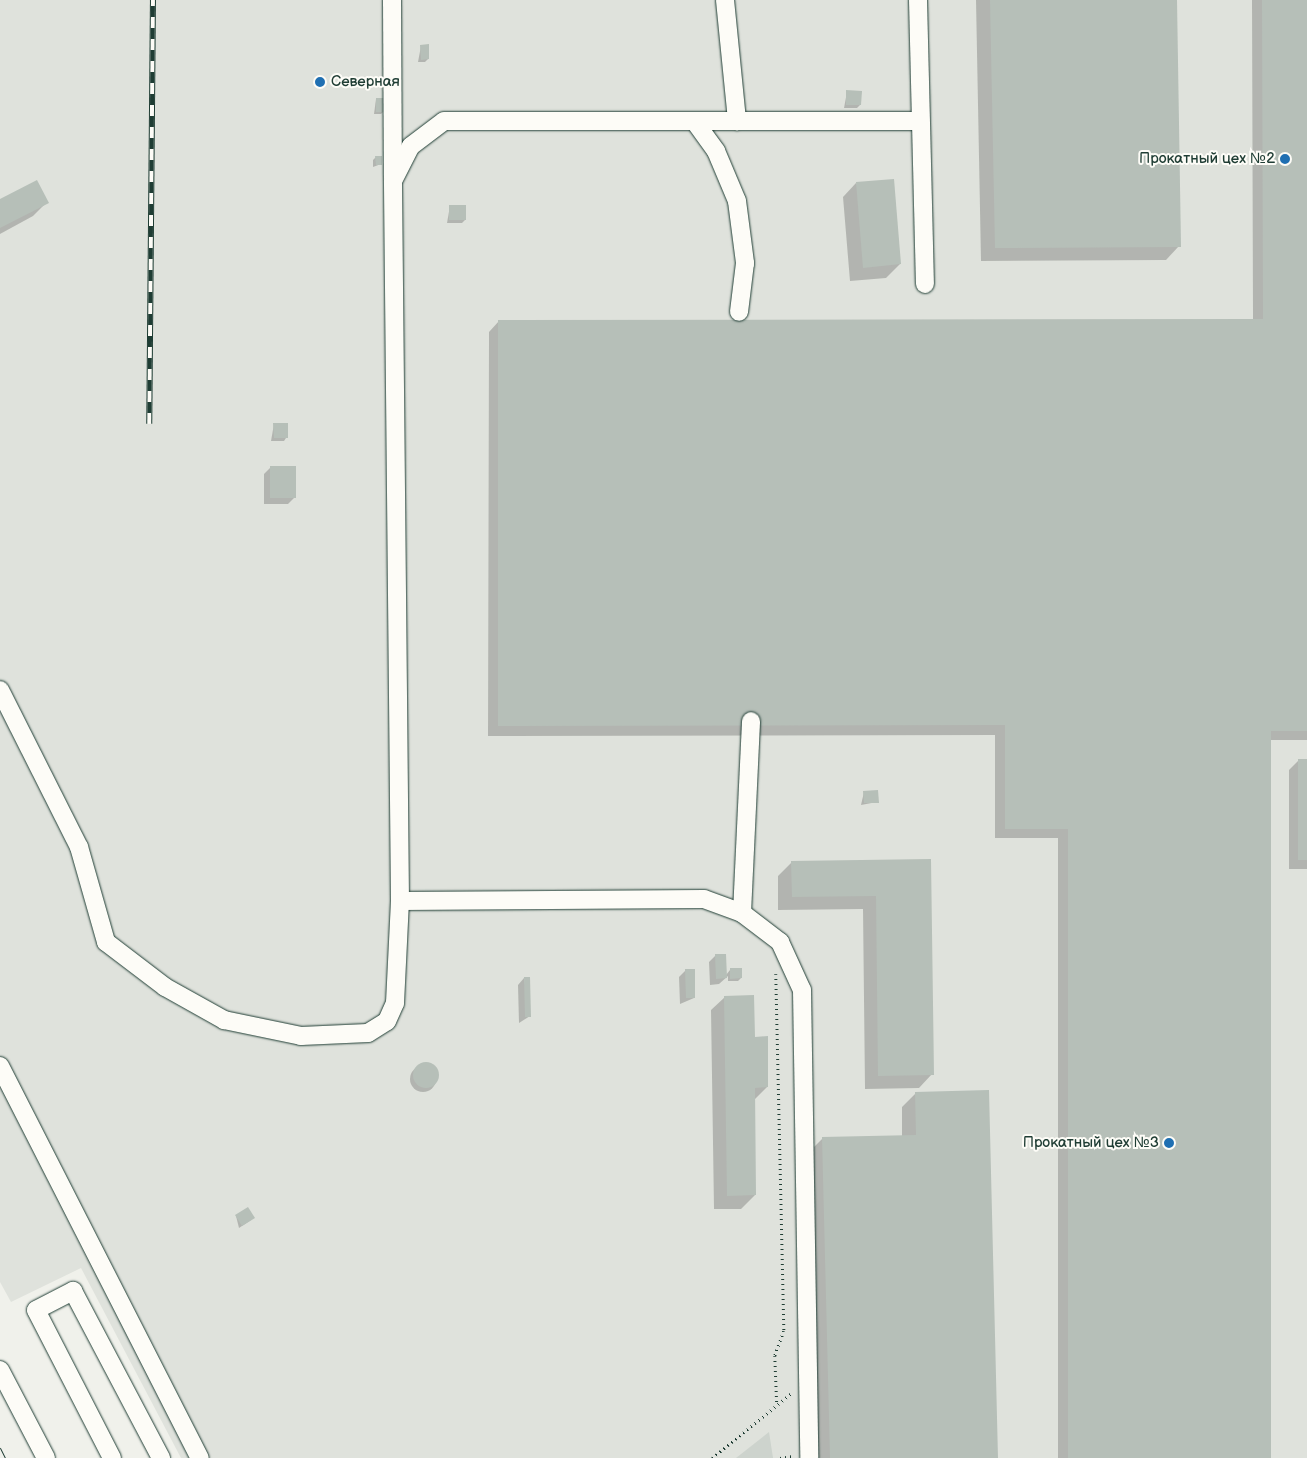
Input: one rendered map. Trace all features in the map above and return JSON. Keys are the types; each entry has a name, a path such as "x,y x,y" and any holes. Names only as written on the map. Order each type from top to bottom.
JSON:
{"street":[{"path":"0,690 79,847 106,942 165,987 224,1020 301,1036 368,1033 387,1021 395,1003 400,901 392,0"},
{"path":"725,0 737,122"},
{"path":"918,0 925,284"},
{"path":"393,181 411,146 444,121 920,121"},
{"path":"695,122 716,152 737,201 745,263 739,312"},
{"path":"742,912 751,721"},
{"path":"400,901 704,899 742,912 780,942 802,990 810,1378 809,1458"},
{"path":"0,1066 200,1458"},
{"path":"112,1458 36,1310 73,1290 161,1458"},
{"path":"0,1370 46,1458"}],"path":[{"path":"776,968 784,1331 775,1356 776,1406"},
{"path":"712,1458 810,1378"}],"shaded area":[{"path":"0,0 1307,0 1307,1458 181,1458 81,1268 11,1302 0,1282"},
{"path":"769,1432 773,1458 736,1458"}],"building":[{"path":"990,0 1177,0 1181,247 995,248"},
{"name":"Прокатный цех №3","path":"1262,0 1307,0 1307,731 1271,731 1271,1458 1068,1458 1068,829 1005,829 1005,725 498,726 498,320 1263,319"},
{"path":"429,44 429,59 421,60 420,45"},
{"path":"846,90 862,91 861,105 846,105"},
{"path":"376,98 385,98 385,112 376,112"},
{"path":"375,156 382,156 382,165 376,165"},
{"path":"894,179 901,264 863,268 856,182"},
{"path":"37,180 49,203 0,228 0,199"},
{"path":"449,205 466,205 466,220 449,220"},
{"path":"273,423 288,423 288,438 274,438"},
{"path":"270,466 296,466 296,498 270,498"},
{"path":"1298,759 1307,759 1307,860 1298,860"},
{"path":"878,790 879,803 864,803 863,791"},
{"path":"931,859 934,1075 878,1076 876,896 792,897 791,861"},
{"path":"715,954 726,954 727,978 716,979"},
{"path":"730,968 742,968 742,978 730,979"},
{"path":"685,969 695,969 695,998 686,998"},
{"path":"524,977 530,977 531,1017 525,1017"},
{"path":"754,995 755,1037 768,1036 768,1087 755,1088 756,1195 727,1196 724,996"},
{"path":"426,1062 435,1066 439,1075 435,1084 426,1088 417,1084 413,1075 417,1066"},
{"path":"989,1090 998,1458 830,1458 822,1137 916,1135 915,1092"},
{"path":"248,1207 255,1218 242,1226 235,1215"}],"tram line":[{"path":"0,1448 5,1458"}],"railway":[{"path":"149,424 153,0"}],"place":[{"name":"Северная","path":"320,82"},
{"name":"Прокатный цех №2","path":"1285,159"},
{"name":"Прокатный цех №3","path":"1169,1143"}]}
